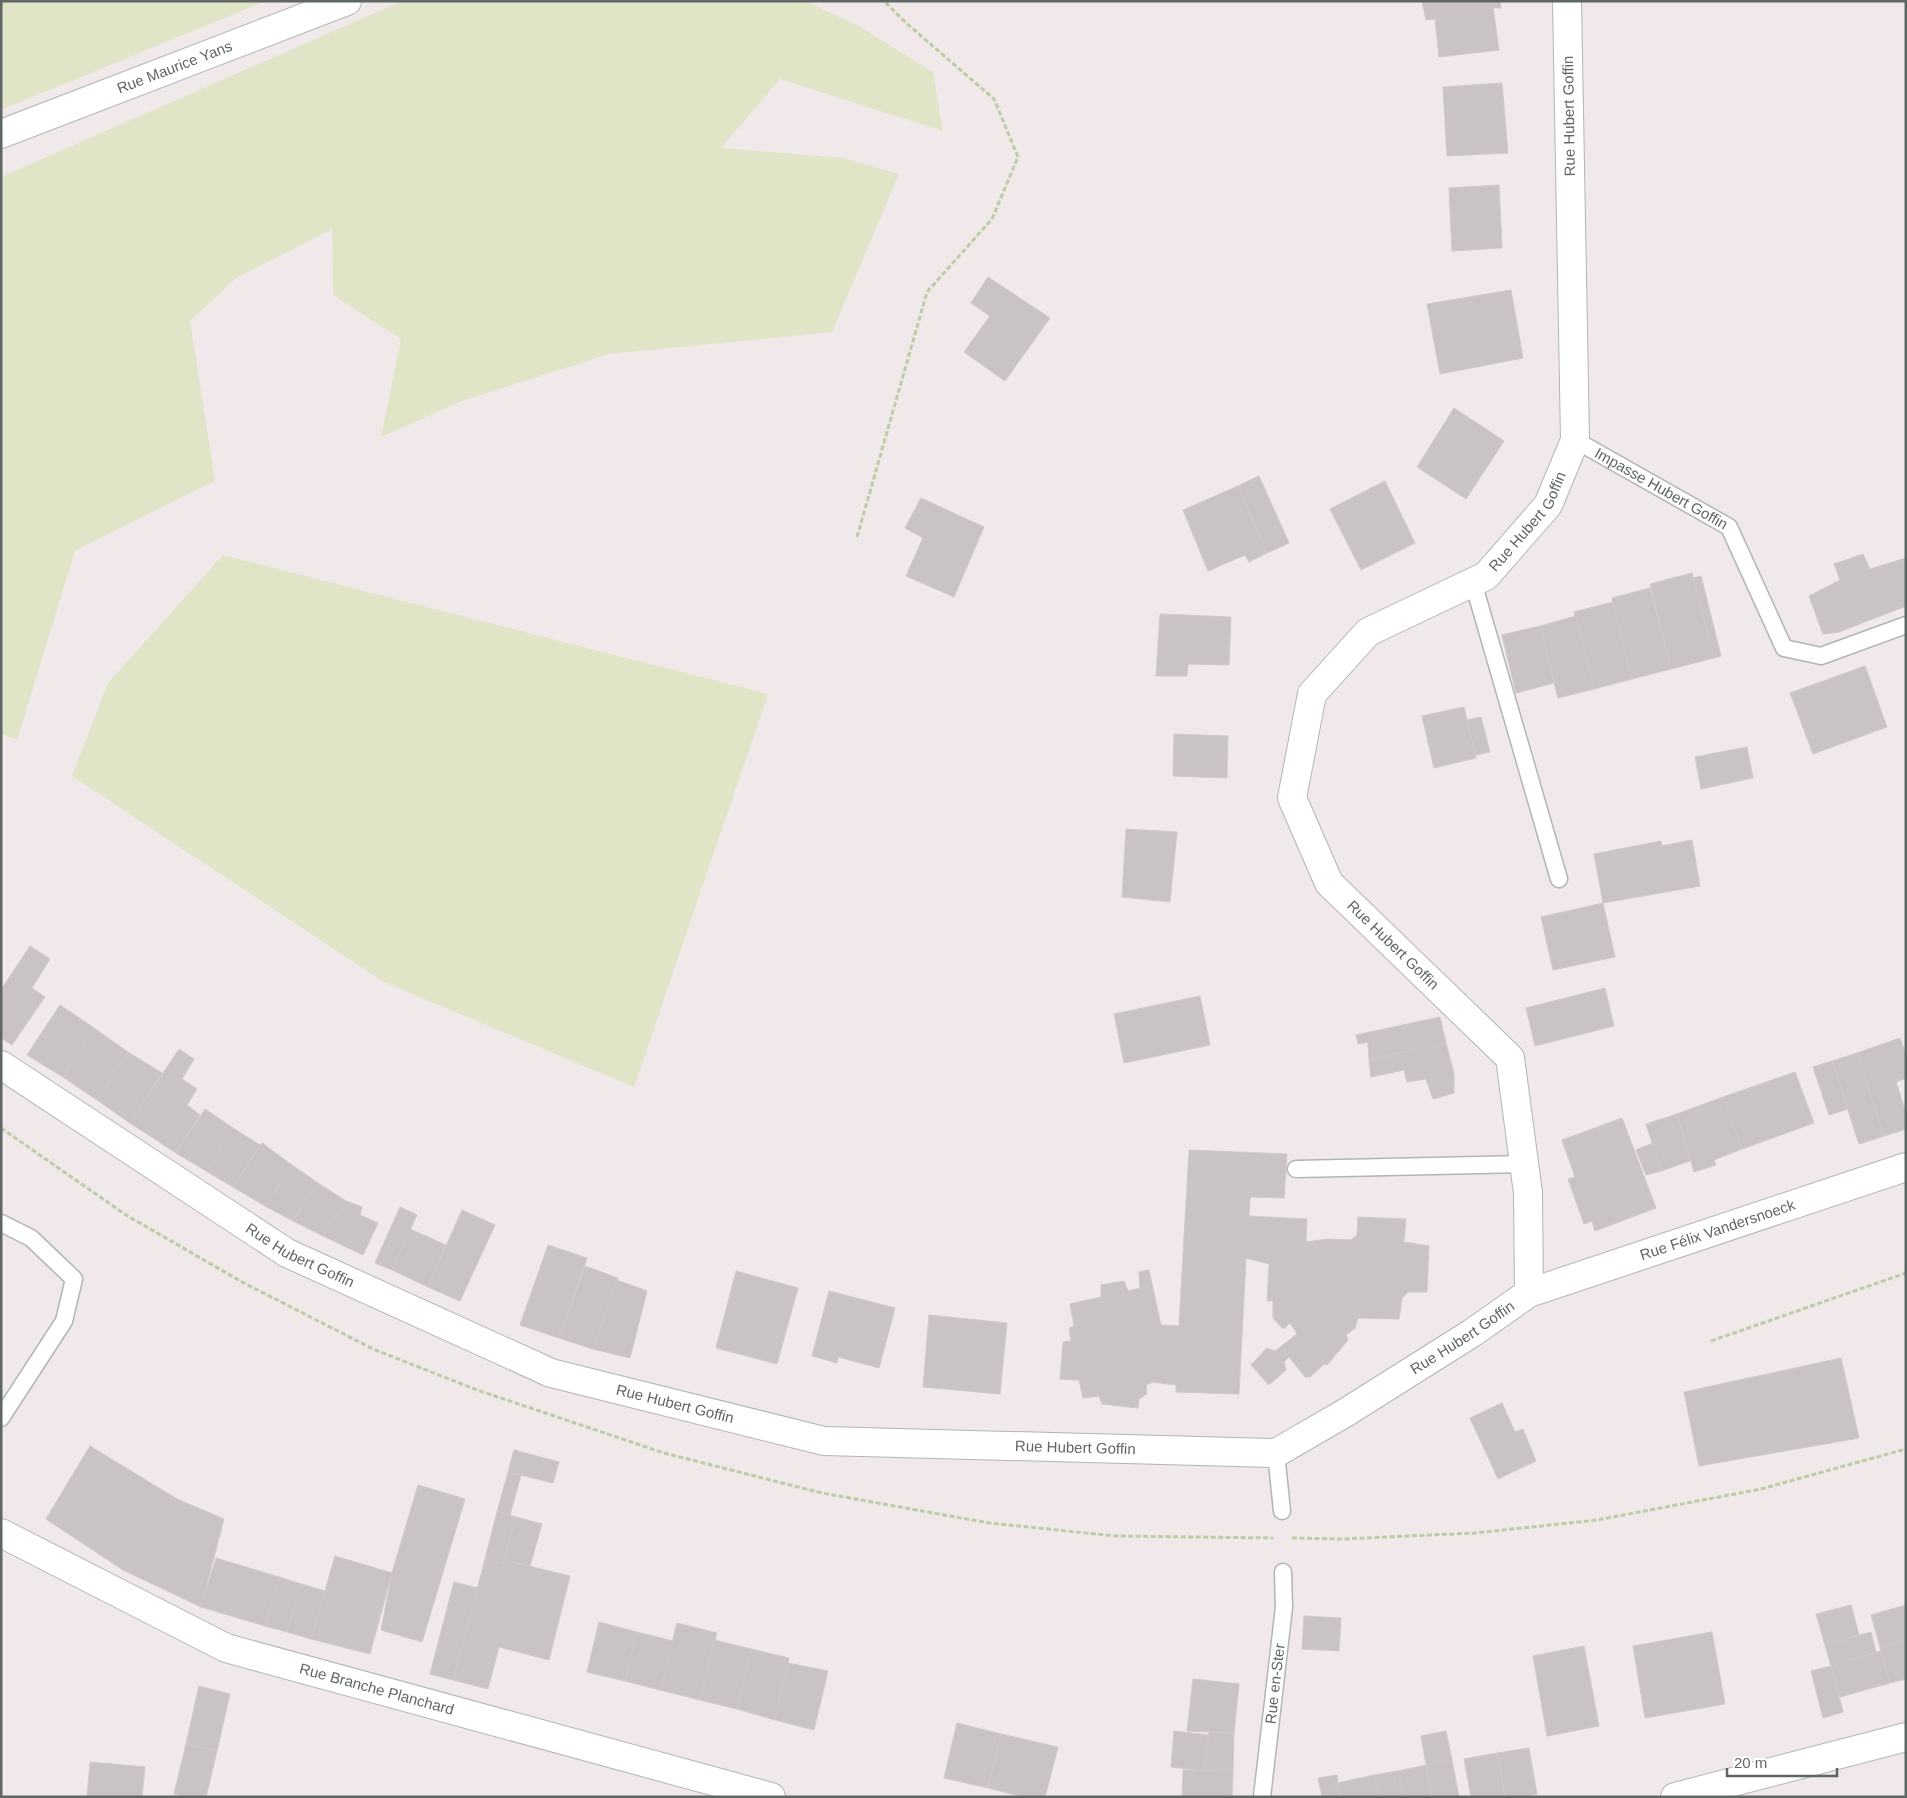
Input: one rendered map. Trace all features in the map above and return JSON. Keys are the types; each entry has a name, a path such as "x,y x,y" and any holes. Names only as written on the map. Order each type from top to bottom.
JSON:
{"street":[{"name":"Rue Maurice Yans","path":"1,134 348,1"},
{"name":"Rue Hubert Goffin","path":"1,1065 287,1253 551,1373 824,1441 1276,1453 1361,1403 1472,1333 1529,1293 1528,1193 1510,1058 1329,883 1292,798 1312,694 1368,632 1486,576 1548,505 1575,440 1567,1"},
{"name":"Rue Félix Vandersnoeck","path":"1529,1293 1906,1167"},
{"name":"Rue Branche Planchard","path":"1,1533 226,1648 771,1797"},
{"path":"1675,1797 1906,1737"}],"lane":[{"name":"Impasse Hubert Goffin","path":"1575,440 1729,527 1784,648 1821,656 1906,625"},
{"path":"1473,582 1559,879"},
{"path":"1296,1169 1524,1164"},
{"path":"1,1223 31,1238 74,1279 64,1321 1,1418"},
{"path":"1276,1453 1282,1512"},
{"name":"Rue en-Ster","path":"1262,1797 1284,1607 1283,1572"}],"path":[{"path":"857,537 927,292 992,219 1018,157 994,99 884,1"},
{"path":"1711,1341 1906,1273"}],"green space":[{"path":"1,1 266,1 1,110"},
{"path":"402,1 806,1 860,27 933,72 943,131 780,79 721,148 843,158 899,174 832,332 609,354 462,401 381,437 401,339 333,295 332,229 236,278 190,321 215,481 75,551 17,740 1,734 1,177"},
{"path":"223,555 768,694 634,1087 384,982 72,776 108,683"}],"building":[{"path":"1422,1 1500,1 1501,8 1493,8 1499,50 1439,57 1435,19 1426,20"},
{"path":"1502,83 1508,153 1447,156 1443,87"},
{"path":"1499,185 1502,248 1452,251 1449,188"},
{"path":"988,277 1050,318 1005,381 964,352 990,316 971,303"},
{"path":"1511,290 1523,358 1440,374 1427,304"},
{"path":"1454,408 1504,441 1466,499 1417,467"},
{"path":"1259,476 1289,543 1267,553 1238,486"},
{"path":"1385,481 1415,543 1361,570 1330,509"},
{"path":"1238,486 1267,553 1249,562 1245,555 1208,571 1183,510"},
{"path":"921,498 984,527 954,597 906,576 923,538 905,528"},
{"path":"1863,554 1870,569 1906,558 1906,606 1839,632 1823,634 1809,596 1840,580 1834,564"},
{"path":"1692,573 1714,658 1671,669 1650,584"},
{"path":"1701,576 1721,656 1714,658 1693,578"},
{"path":"1650,588 1671,669 1632,679 1612,598"},
{"path":"1613,602 1632,679 1594,689 1574,612"},
{"path":"1160,614 1231,617 1229,665 1188,664 1187,676 1156,676"},
{"path":"1576,616 1594,689 1558,698 1540,626"},
{"path":"1540,626 1554,683 1516,693 1502,635"},
{"path":"1865,666 1887,727 1813,754 1790,693"},
{"path":"1464,707 1476,758 1434,768 1422,716"},
{"path":"1481,717 1490,752 1476,755 1467,720"},
{"path":"1174,734 1228,736 1227,778 1173,776"},
{"path":"1747,747 1753,778 1701,789 1695,757"},
{"path":"1126,829 1177,832 1170,902 1122,897"},
{"path":"1692,840 1700,886 1603,903 1594,854 1661,841 1662,846"},
{"path":"1603,903 1615,957 1553,970 1541,917"},
{"path":"30,946 50,959 32,988 45,997 12,1045 1,1038 1,990"},
{"path":"1605,988 1614,1026 1535,1046 1526,1008"},
{"path":"1200,996 1210,1045 1124,1063 1114,1014"},
{"path":"60,1005 94,1028 63,1077 27,1055"},
{"path":"1440,1017 1446,1043 1369,1060 1368,1042 1358,1044 1356,1035"},
{"path":"94,1028 128,1052 97,1100 63,1077"},
{"path":"1900,1038 1906,1055 1906,1078 1896,1082 1906,1113 1906,1129 1884,1136 1857,1053"},
{"path":"1446,1043 1454,1074 1454,1093 1433,1099 1426,1079 1407,1082 1404,1070 1371,1077 1369,1060"},
{"path":"179,1049 194,1059 182,1079 197,1089 187,1105 200,1115 176,1153 130,1123"},
{"path":"128,1052 162,1073 130,1123 97,1100"},
{"path":"1857,1053 1884,1136 1859,1144 1832,1061"},
{"path":"1832,1061 1848,1109 1829,1115 1813,1067"},
{"path":"1795,1072 1814,1123 1742,1149 1723,1097"},
{"path":"1723,1097 1742,1149 1714,1160 1716,1165 1694,1172 1677,1114"},
{"path":"205,1109 233,1128 206,1171 176,1153"},
{"path":"1677,1114 1690,1161 1661,1171 1646,1124"},
{"path":"1622,1118 1656,1208 1595,1231 1592,1221 1584,1224 1568,1179 1575,1177 1562,1140"},
{"path":"233,1128 260,1145 233,1187 206,1171"},
{"path":"262,1143 292,1165 265,1206 233,1187"},
{"path":"1653,1143 1661,1171 1646,1175 1636,1150"},
{"path":"1189,1150 1287,1154 1284,1198 1252,1197 1250,1199 1249,1216 1307,1219 1306,1242 1328,1239 1351,1240 1357,1235 1358,1217 1406,1219 1404,1242 1429,1246 1427,1292 1408,1292 1402,1298 1399,1319 1358,1318 1355,1328 1346,1335 1348,1340 1327,1365 1324,1364 1310,1377 1305,1377 1289,1357 1284,1362 1286,1370 1269,1385 1251,1365 1267,1348 1275,1351 1297,1334 1290,1323 1285,1328 1282,1328 1273,1318 1273,1301 1267,1301 1269,1264 1246,1258 1239,1394 1176,1392 1176,1385 1153,1382 1146,1385 1147,1394 1139,1399 1138,1408 1102,1404 1099,1396 1083,1398 1079,1380 1060,1379 1063,1342 1071,1341 1069,1328 1074,1326 1070,1304 1101,1297 1101,1285 1124,1281 1128,1291 1140,1288 1139,1272 1149,1270 1161,1325 1179,1326"},
{"path":"292,1165 318,1183 293,1221 265,1206"},
{"path":"318,1183 346,1201 323,1236 293,1221"},
{"path":"346,1201 362,1207 360,1215 378,1223 363,1255 323,1236"},
{"path":"400,1207 417,1215 392,1270 375,1263"},
{"path":"462,1210 495,1225 460,1301 428,1287"},
{"path":"410,1229 446,1245 428,1287 392,1270"},
{"path":"548,1245 587,1258 559,1338 520,1325"},
{"path":"585,1266 618,1278 593,1349 559,1338"},
{"path":"736,1271 798,1288 777,1364 716,1348"},
{"path":"617,1280 647,1291 630,1358 593,1349"},
{"path":"829,1291 895,1308 879,1368 838,1357 837,1363 812,1356"},
{"path":"929,1315 1007,1323 1000,1394 923,1387"},
{"path":"1841,1358 1859,1438 1699,1466 1684,1392"},
{"path":"1502,1403 1515,1432 1523,1429 1536,1461 1498,1479 1470,1418"},
{"path":"90,1446 177,1499 224,1519 201,1607 123,1570 46,1519"},
{"path":"514,1450 559,1462 553,1483 508,1472"},
{"path":"508,1472 521,1475 510,1515 497,1512"},
{"path":"418,1485 465,1499 422,1642 381,1630 392,1573"},
{"path":"497,1512 516,1517 503,1564 485,1559"},
{"path":"516,1517 542,1524 530,1566 504,1560"},
{"path":"335,1556 392,1573 370,1654 311,1639"},
{"path":"216,1558 279,1577 265,1626 201,1607"},
{"path":"485,1559 503,1564 504,1560 570,1576 549,1660 499,1647 488,1689 453,1680"},
{"path":"279,1577 301,1584 287,1632 265,1626"},
{"path":"454,1582 478,1588 453,1680 430,1674"},
{"path":"301,1584 325,1591 311,1639 287,1632"},
{"path":"1851,1605 1859,1635 1825,1645 1816,1614"},
{"path":"1906,1605 1906,1640 1880,1647 1871,1615"},
{"path":"1304,1616 1341,1618 1339,1651 1302,1649"},
{"path":"599,1622 637,1632 625,1681 587,1672"},
{"path":"677,1623 717,1633 700,1700 660,1690"},
{"path":"637,1632 673,1641 660,1690 625,1681"},
{"path":"1712,1632 1725,1704 1645,1718 1633,1646"},
{"path":"1871,1632 1876,1652 1831,1666 1825,1645"},
{"path":"714,1640 751,1649 737,1709 700,1700"},
{"path":"1906,1640 1906,1679 1890,1683 1880,1647"},
{"path":"1584,1646 1599,1726 1547,1736 1533,1656"},
{"path":"751,1649 789,1658 775,1720 737,1709"},
{"path":"1881,1651 1890,1683 1840,1697 1831,1666"},
{"path":"788,1663 828,1671 814,1730 775,1720"},
{"path":"1831,1666 1843,1712 1823,1718 1811,1671"},
{"path":"1193,1679 1239,1684 1234,1733 1187,1731"},
{"path":"199,1686 230,1694 217,1751 186,1744"},
{"path":"957,1723 1001,1734 988,1788 944,1778"},
{"path":"1174,1731 1209,1735 1204,1771 1171,1767"},
{"path":"1446,1731 1452,1760 1426,1765 1421,1736"},
{"path":"1209,1732 1234,1733 1233,1771 1204,1771"},
{"path":"1001,1734 1058,1747 1045,1797 1024,1797 988,1788"},
{"path":"186,1744 217,1751 206,1797 186,1797 174,1794"},
{"path":"1529,1748 1537,1794 1525,1797 1505,1797 1497,1753"},
{"path":"1497,1753 1505,1797 1471,1797 1464,1759"},
{"path":"1452,1760 1459,1797 1432,1797 1426,1765"},
{"path":"90,1762 145,1767 142,1797 87,1797"},
{"path":"1426,1765 1432,1797 1403,1797 1398,1771"},
{"path":"1183,1770 1233,1771 1232,1797 1182,1797"},
{"path":"1398,1771 1403,1797 1379,1797 1374,1775"},
{"path":"1337,1775 1340,1797 1322,1797 1318,1778"},
{"path":"1374,1775 1379,1797 1340,1797 1337,1783"}]}
